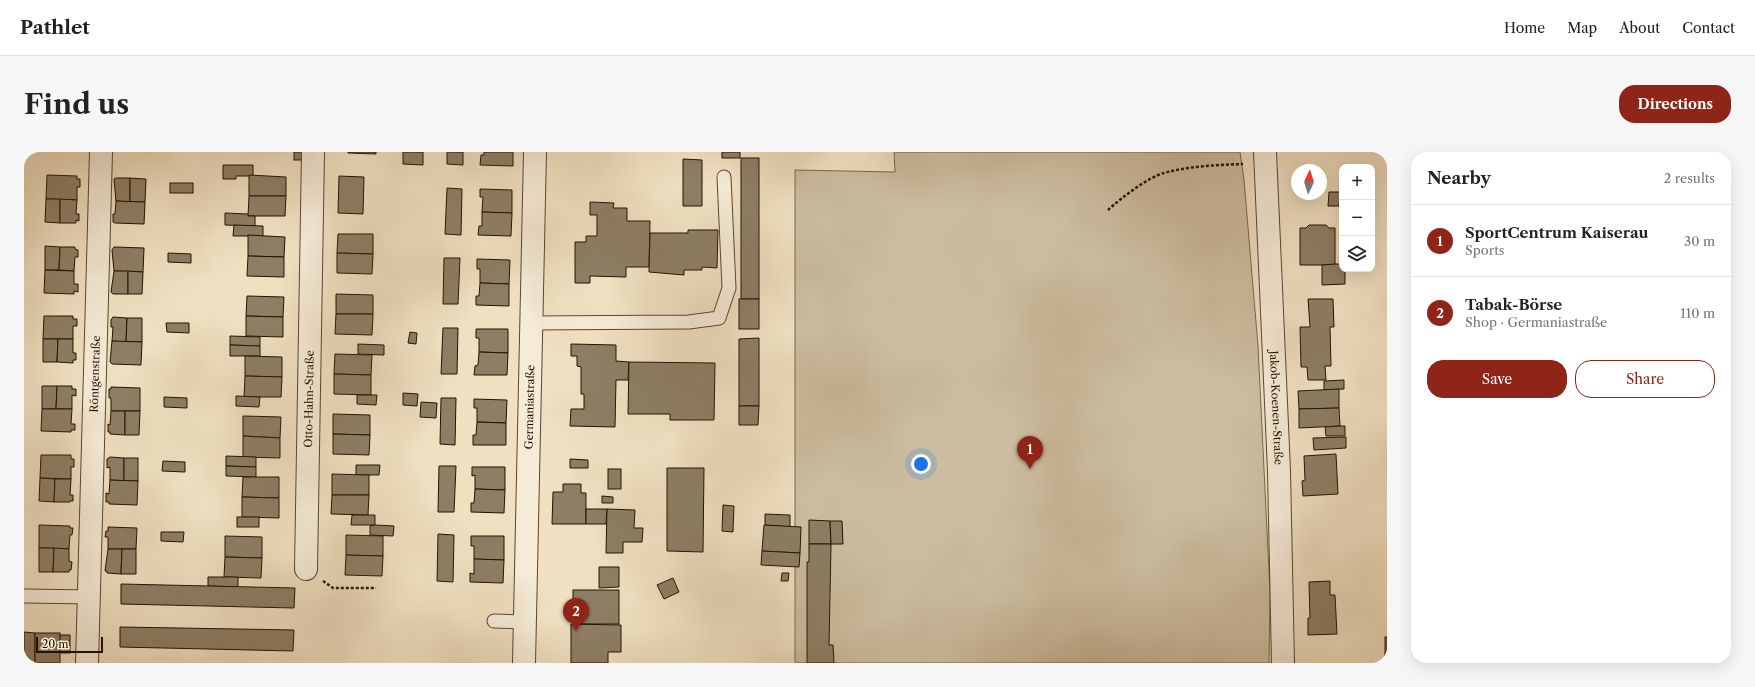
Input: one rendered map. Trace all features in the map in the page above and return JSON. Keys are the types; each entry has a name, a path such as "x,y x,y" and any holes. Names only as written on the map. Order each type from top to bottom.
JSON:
{"street":[{"name":"Röntgenstraße","path":"87,663 101,152"},
{"name":"Otto-Hahn-Straße","path":"306,569 313,152"},
{"name":"Germaniastraße","path":"524,663 530,323 535,152"},
{"name":"Jakob-Koenen-Straße","path":"1265,158 1279,471 1283,663"}],"lane":[{"path":"530,323 689,322 719,318 729,288 724,177"},
{"path":"24,596 90,597"},
{"path":"494,621 524,622"}],"path":[{"path":"1108,210 1123,196 1162,173 1265,158"},
{"path":"306,569 333,588 376,588"}],"shaded area":[{"path":"894,152 1240,152 1244,180 1258,346 1270,592 1269,663 795,663 795,170 895,172"}],"building":[{"path":"294,152 303,152 303,160 294,160"},
{"path":"376,152 376,154 348,153"},
{"path":"403,152 423,152 423,165 403,164"},
{"path":"447,152 463,152 463,165 447,164"},
{"path":"484,152 513,152 513,166 480,165 481,155 484,155"},
{"path":"722,152 740,152 740,158 722,158"},
{"path":"741,158 759,158 759,299 741,299"},
{"path":"683,159 702,160 702,206 683,206"},
{"path":"223,165 253,165 253,176 236,176 236,179 223,179"},
{"path":"47,175 77,176 77,179 80,179 80,187 77,187 77,200 46,199"},
{"path":"249,175 286,177 286,196 249,196"},
{"path":"339,176 364,177 363,214 338,213"},
{"path":"130,178 130,202 116,201 114,179"},
{"path":"130,178 146,179 145,202 130,202"},
{"path":"170,183 193,183 193,193 170,193"},
{"path":"447,188 462,189 461,235 445,234"},
{"path":"480,189 512,190 512,213 482,212 483,197 480,197"},
{"path":"1329,192 1339,192 1339,206 1328,206"},
{"path":"249,196 286,196 285,216 248,216"},
{"path":"46,199 60,199 60,223 45,222"},
{"path":"60,199 77,200 76,214 79,214 79,221 76,220 76,223 60,223"},
{"path":"116,201 145,202 144,224 113,222"},
{"path":"590,202 614,203 613,208 627,208 627,221 650,221 649,267 626,267 626,277 590,276 590,283 575,283 575,242 586,242 586,236 597,236 597,215 590,215"},
{"path":"482,212 512,213 511,236 478,235 479,226 482,226"},
{"path":"225,213 248,214 248,216 255,216 255,226 225,225"},
{"path":"234,225 263,226 263,236 233,236"},
{"path":"1309,225 1326,225 1329,228 1335,228 1335,265 1300,265 1300,228 1306,228"},
{"path":"688,230 718,230 717,268 702,267 702,270 684,270 684,275 649,272 650,233 688,233"},
{"path":"338,234 373,234 373,254 337,253"},
{"path":"248,235 285,237 284,257 248,256"},
{"path":"45,246 60,247 59,270 45,270"},
{"path":"60,247 75,247 75,249 78,250 78,257 75,257 74,271 59,270"},
{"path":"114,247 144,248 143,272 114,271 112,250"},
{"path":"168,253 191,254 191,263 168,262"},
{"path":"337,253 373,254 372,274 337,273"},
{"path":"248,256 284,257 284,277 247,276"},
{"path":"444,258 460,258 458,304 443,304"},
{"path":"477,259 510,260 509,284 480,283 480,269 477,269"},
{"path":"1339,264 1339,272 1345,272 1345,284 1322,285 1322,265"},
{"path":"45,270 74,271 74,284 78,284 78,292 74,291 74,294 44,293"},
{"path":"114,271 128,271 128,294 113,294 111,292"},
{"path":"128,271 143,272 142,294 128,294"},
{"path":"480,283 509,284 509,306 476,305 476,296 479,296"},
{"path":"336,294 373,295 373,314 336,314"},
{"path":"247,296 284,297 283,317 246,316"},
{"path":"739,299 759,299 759,329 739,329"},
{"path":"1308,299 1333,299 1334,327 1330,327 1331,366 1325,366 1326,380 1308,380 1307,367 1301,367 1300,327 1310,327"},
{"path":"336,314 373,314 372,335 335,334"},
{"path":"44,316 73,316 73,319 77,319 77,326 73,326 73,339 43,339"},
{"path":"246,316 283,317 283,337 246,336"},
{"path":"113,317 127,318 126,342 112,341 113,327 111,327 111,320"},
{"path":"127,318 142,318 142,342 126,342"},
{"path":"166,323 189,323 189,333 167,332"},
{"path":"443,328 458,328 457,374 441,374"},
{"path":"476,329 508,329 508,353 479,352 479,338 476,338"},
{"path":"410,332 417,333 416,344 408,343"},
{"path":"230,336 260,337 260,346 230,345"},
{"path":"759,338 759,406 739,406 739,339"},
{"path":"43,339 58,339 57,362 43,362"},
{"path":"58,339 73,339 73,353 76,353 76,360 73,360 73,363 57,362"},
{"path":"112,341 142,342 141,365 112,364 110,362"},
{"path":"358,344 384,345 384,355 358,354"},
{"path":"571,344 616,345 616,361 629,362 628,380 616,380 615,427 570,426 571,409 584,409 584,394 581,394 581,367 577,366 577,356 571,356"},
{"path":"230,345 260,346 260,356 230,356"},
{"path":"479,352 508,353 507,375 474,375 475,366 478,365"},
{"path":"335,354 372,355 371,375 334,374"},
{"path":"245,356 282,357 282,377 245,376"},
{"path":"629,362 715,363 714,420 670,420 670,414 628,414"},
{"path":"334,374 371,375 371,395 334,394"},
{"path":"245,376 282,377 281,397 244,397"},
{"path":"1344,380 1344,389 1324,390 1324,381"},
{"path":"42,386 57,386 56,409 42,409"},
{"path":"57,386 72,386 72,389 76,389 76,396 72,395 72,409 56,409"},
{"path":"111,387 140,388 140,411 111,411 109,389 111,389"},
{"path":"1339,389 1339,408 1299,409 1298,391"},
{"path":"403,393 418,394 417,406 403,405"},
{"path":"357,395 377,395 376,405 357,404"},
{"path":"236,396 260,397 259,407 236,406"},
{"path":"164,397 187,398 187,408 164,407"},
{"path":"441,398 456,398 455,445 440,444"},
{"path":"474,399 507,400 506,423 477,422 477,408 474,408"},
{"path":"421,402 437,403 436,418 420,417"},
{"path":"739,406 759,406 758,425 739,425"},
{"path":"1339,408 1340,426 1299,428 1299,409"},
{"path":"42,409 72,409 71,424 75,424 75,430 71,430 71,432 41,431"},
{"path":"111,411 125,411 125,435 110,434 110,432 108,432"},
{"path":"125,411 140,411 139,435 125,435"},
{"path":"333,414 370,415 370,435 333,434"},
{"path":"243,416 281,417 280,438 243,436"},
{"path":"477,422 506,423 506,445 473,445 473,435 476,435"},
{"path":"1345,426 1345,436 1326,436 1325,427"},
{"path":"333,434 370,435 369,455 333,454"},
{"path":"243,436 280,438 280,458 243,457"},
{"path":"1346,437 1346,448 1314,450 1313,438"},
{"path":"1336,454 1338,494 1303,496 1302,481 1305,480 1304,456"},
{"path":"41,455 71,455 71,459 74,459 74,467 71,467 71,479 40,478"},
{"path":"226,456 256,457 256,467 226,466"},
{"path":"110,457 124,458 124,481 110,480 110,467 107,468 107,459"},
{"path":"124,458 138,458 138,481 124,481"},
{"path":"570,459 588,460 588,468 570,468"},
{"path":"163,461 185,462 185,472 162,471"},
{"path":"356,465 380,465 379,475 356,475"},
{"path":"226,466 256,467 256,477 226,476"},
{"path":"439,466 456,466 454,512 438,512"},
{"path":"472,467 505,467 505,490 475,489 475,475 472,476"},
{"path":"667,468 704,468 703,552 667,551"},
{"path":"608,469 621,469 621,489 608,489"},
{"path":"332,474 369,475 369,495 332,495"},
{"path":"243,477 279,477 279,498 242,497"},
{"path":"40,478 55,479 54,502 39,501"},
{"path":"55,479 71,479 70,495 73,495 73,501 54,502"},
{"path":"110,480 138,481 137,505 109,504 109,502 106,502 106,493 109,494"},
{"path":"563,484 581,484 581,493 586,493 586,524 552,524 553,492 563,492"},
{"path":"475,489 505,490 504,513 471,512 471,503 474,503"},
{"path":"332,495 369,495 368,515 331,514"},
{"path":"602,496 613,497 613,503 602,503"},
{"path":"242,497 279,498 279,518 242,517"},
{"path":"723,505 734,506 733,532 722,531"},
{"path":"586,509 607,509 606,524 586,524"},
{"path":"607,509 635,510 634,528 643,528 642,542 623,542 623,553 606,553"},
{"path":"765,514 790,515 790,527 765,525"},
{"path":"352,515 375,515 375,525 351,525"},
{"path":"237,517 259,517 259,527 237,527"},
{"path":"809,520 830,521 831,544 809,544"},
{"path":"830,521 842,521 843,544 831,544"},
{"path":"39,525 70,526 70,528 73,528 72,535 70,535 69,549 39,548"},
{"path":"764,525 801,527 800,553 762,551"},
{"path":"370,526 394,526 393,536 370,535"},
{"path":"108,527 137,528 136,549 108,549 108,537 105,537"},
{"path":"161,532 184,532 183,542 161,541"},
{"path":"438,534 454,535 453,582 437,581"},
{"path":"346,535 383,536 383,556 346,555"},
{"path":"225,536 262,537 262,558 225,557"},
{"path":"471,536 504,536 504,560 474,559 474,546 471,546"},
{"path":"809,544 831,544 829,645 833,645 834,663 807,663 807,562 809,562"},
{"path":"39,548 54,548 53,572 39,572"},
{"path":"54,548 69,549 69,561 72,562 71,570 69,570 69,572 53,572"},
{"path":"108,549 122,549 121,574 107,573 107,571 105,571"},
{"path":"122,549 136,549 136,574 121,574"},
{"path":"762,551 800,553 799,567 761,565"},
{"path":"346,555 383,556 382,576 345,575"},
{"path":"225,557 262,558 261,578 224,577"},
{"path":"474,559 504,560 503,583 470,582 470,573 474,574"},
{"path":"599,567 619,567 619,587 599,588"},
{"path":"782,573 789,573 788,581 781,581"},
{"path":"208,577 238,577 238,587 208,586"},
{"path":"673,578 679,592 664,599 657,585"},
{"path":"1330,581 1330,595 1335,595 1337,634 1308,635 1308,618 1310,618 1309,582"},
{"path":"121,584 295,588 294,608 121,604"},
{"path":"573,590 619,590 619,624 573,624"},
{"path":"571,624 621,625 621,652 608,652 608,663 571,663"},
{"path":"120,627 294,630 293,651 120,647"},
{"path":"24,632 35,633 35,663 24,663"},
{"path":"35,633 60,633 60,663 35,663"},
{"path":"60,635 70,635 70,653 60,653"},
{"path":"1385,637 1387,637 1387,663 1385,663"}],"place":[{"name":"SportCentrum Kaiserau","path":"1030,469"},
{"name":"Tabak-Börse","path":"576,631"}]}
